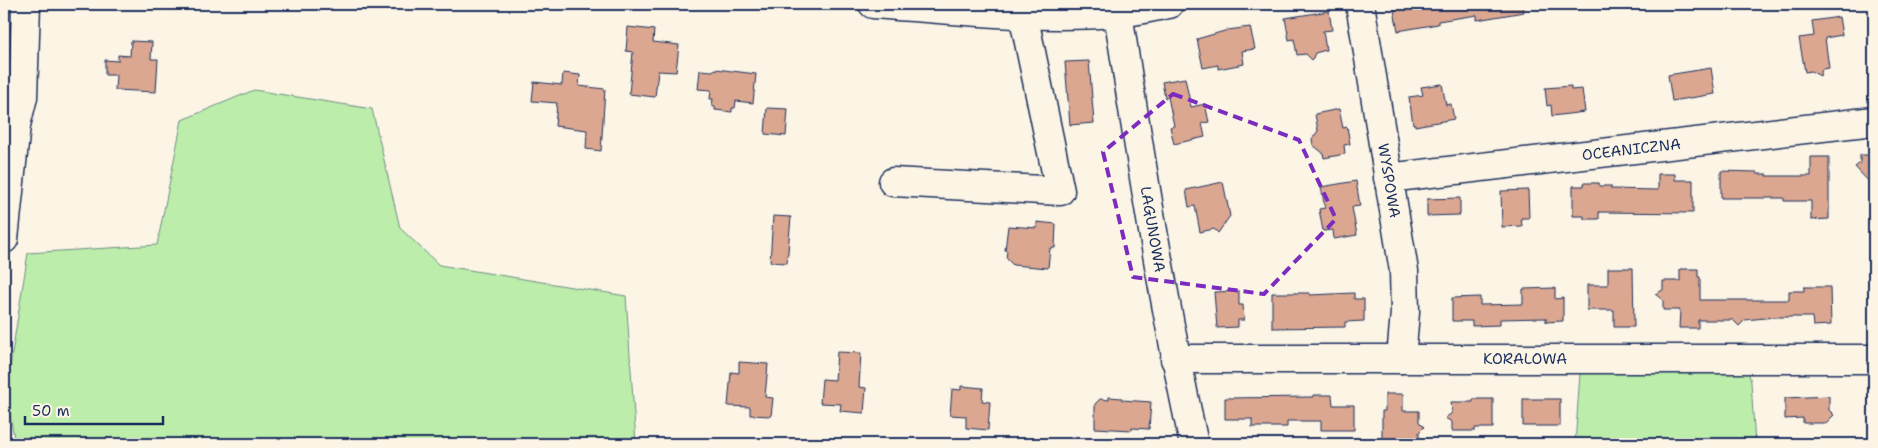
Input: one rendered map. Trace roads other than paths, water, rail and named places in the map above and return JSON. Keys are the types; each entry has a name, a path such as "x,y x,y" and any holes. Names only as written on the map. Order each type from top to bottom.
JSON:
{"street":[{"path":"4,239 10,124 23,96 26,4"},
{"path":"873,4 988,13 1022,9 1118,13 1169,4"},
{"name":"WYSPOWA","path":"1360,4 1404,271 1405,312 1401,359"},
{"path":"893,182 1060,191 1022,9"},
{"name":"LAGUNOWA","path":"1118,13 1145,192 1194,444"},
{"name":"OCEANICZNA","path":"1388,178 1874,121"},
{"name":"KORALOWA","path":"1176,359 1874,359"}]}
